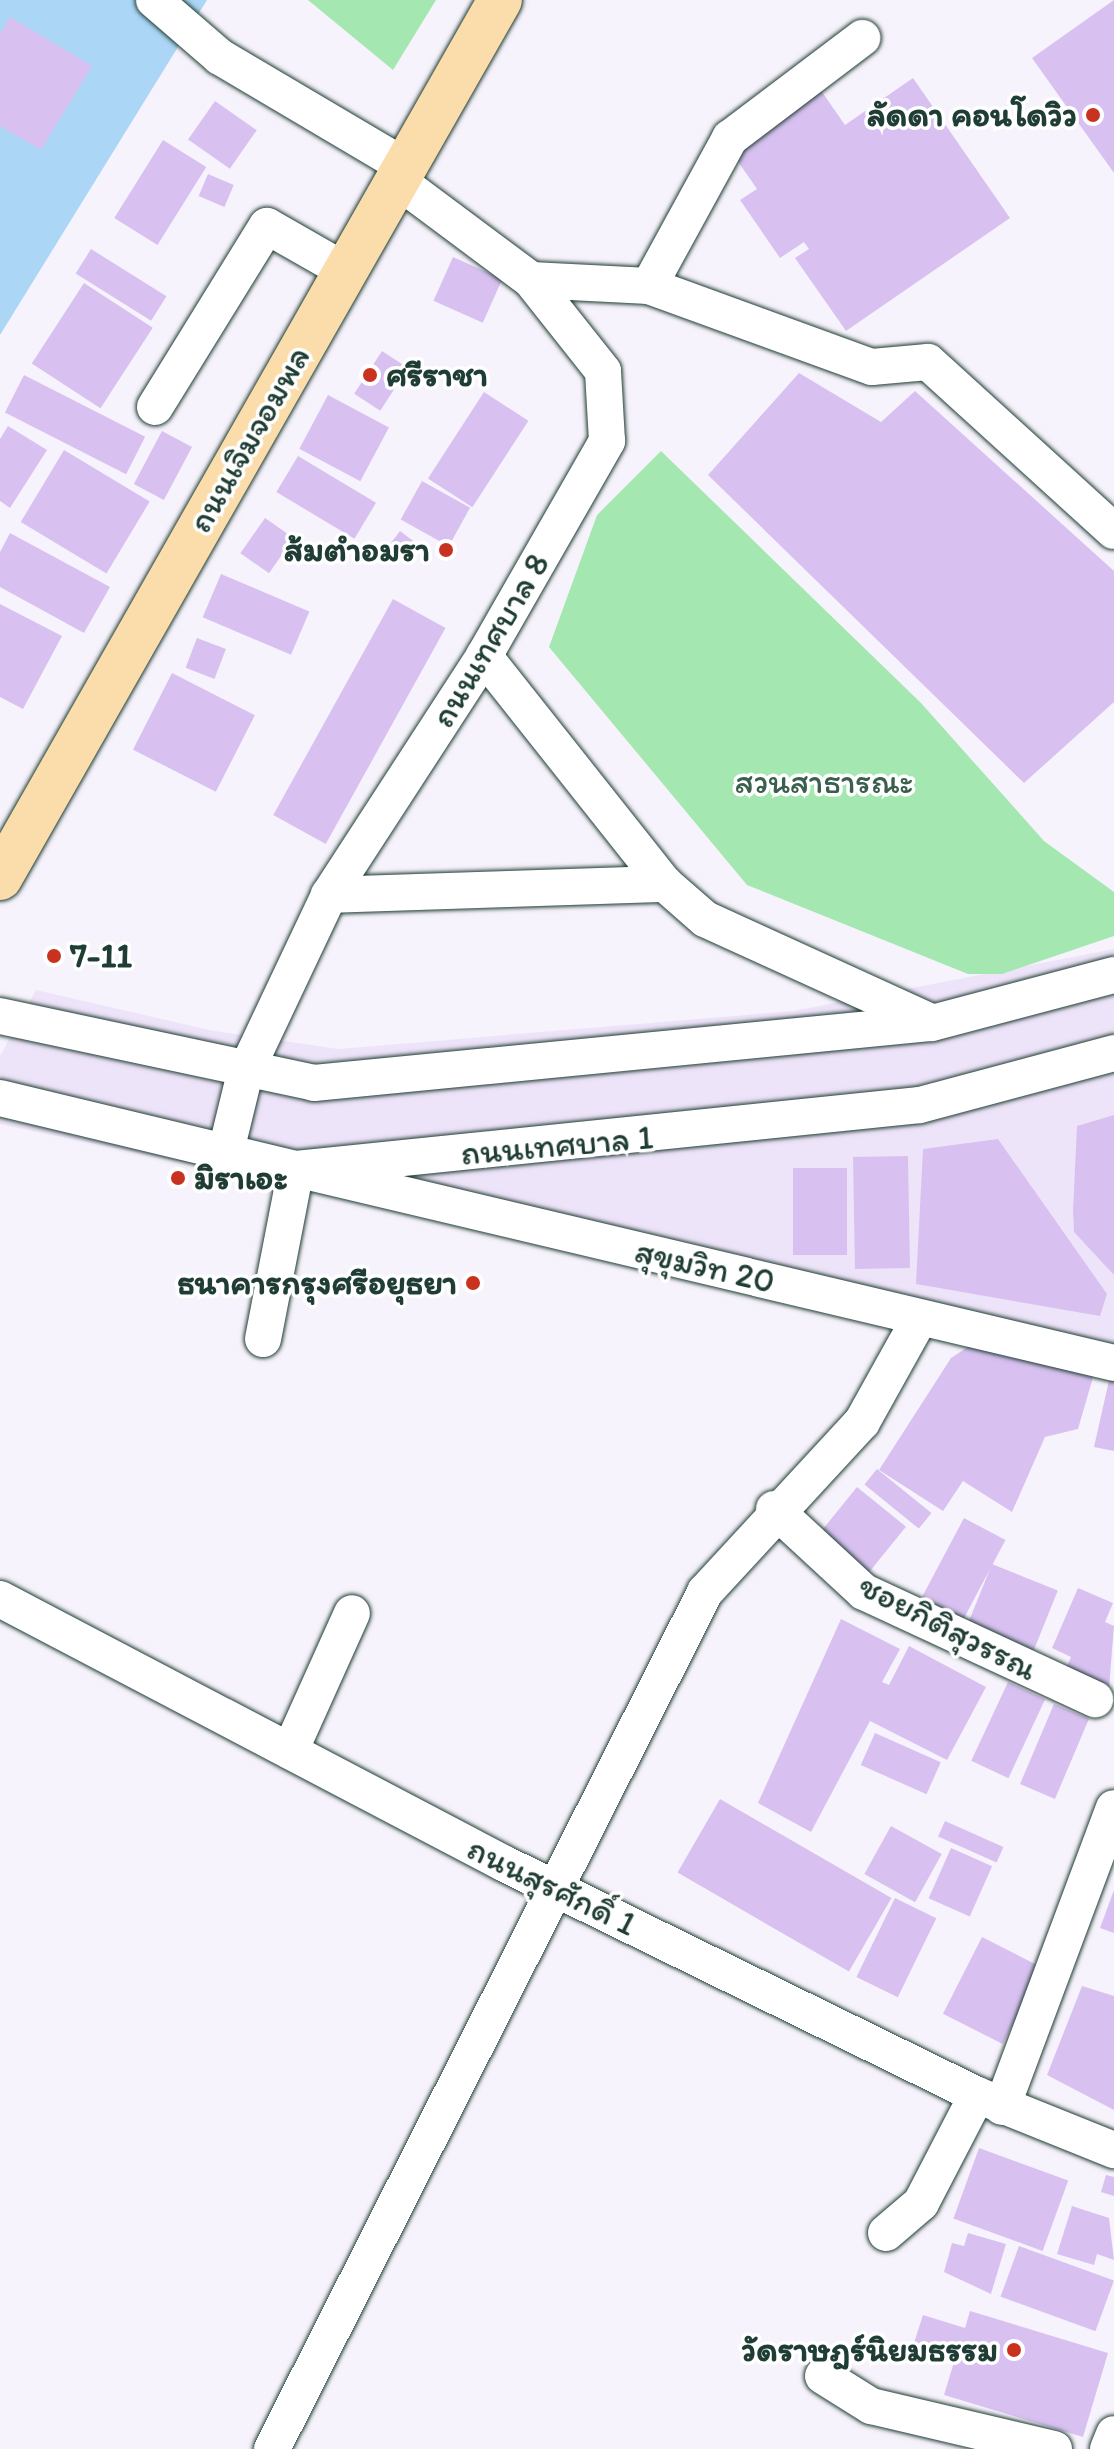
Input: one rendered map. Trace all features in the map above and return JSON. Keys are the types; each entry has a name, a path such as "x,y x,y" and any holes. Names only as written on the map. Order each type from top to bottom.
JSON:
{"main road":[{"name":"ถนนเจิมจอมพล","path":"0,878 500,0"}],"street":[{"name":"ถนนเทศบาล 8","path":"154,0 220,57 407,166 531,280 603,371 607,441 484,656 329,895 245,1073 225,1155"},
{"path":"649,286 730,138 862,38"},
{"path":"155,407 267,226 346,271"},
{"path":"531,280 649,286 872,367 928,362 1114,531"},
{"path":"484,656 665,884 705,919 932,1023"},
{"path":"329,895 665,884"},
{"path":"0,1016 245,1073 314,1083 932,1023 1114,975"},
{"name":"ถนนเทศบาล 1","path":"0,1098 225,1155 296,1169 920,1105 1114,1053"},
{"path":"263,1339 296,1169"},
{"name":"สุขุมวิท 20","path":"296,1169 1114,1363"},
{"path":"272,2449 552,1886 705,1592 774,1509 862,1422 920,1318"},
{"name":"ชอยกิติสุวรรณ","path":"774,1509 864,1592 1095,1699"},
{"name":"ถนนสุรศักดิ์ 1","path":"0,1599 552,1886 990,2101 1114,2150"},
{"path":"290,1751 352,1613"},
{"path":"886,2233 921,2203 990,2101 1114,1808"},
{"path":"823,2376 871,2406 1054,2449"},
{"path":"1108,2449 1114,2434"}],"shaded area":[{"path":"1114,949 1114,1382 485,1226 0,1124 0,1056 36,990 214,1031 339,1049 793,1011"}],"green space":[{"path":"308,0 436,0 393,70"},
{"name":"สวนสาธารณะ","path":"661,451 921,703 1044,841 1114,892 1114,936 1002,974 968,974 747,885 549,647 597,515"}],"water":[{"path":"0,0 207,0 0,335"}],"building":[{"name":"ลัดดา คอนโดวิว","path":"1114,0 1114,173 1032,58"},
{"path":"10,17 92,66 41,150 0,126 0,34"},
{"path":"913,78 1010,218 846,331 795,258 809,249 804,242 780,258 740,200 757,189 730,150 820,89 845,125"},
{"path":"215,101 257,130 230,169 188,140"},
{"path":"163,140 206,167 157,245 114,218"},
{"path":"208,174 234,185 224,207 199,196"},
{"path":"91,249 166,296 151,321 76,274"},
{"path":"453,257 502,279 483,323 433,301"},
{"path":"84,283 153,328 100,408 32,364"},
{"path":"382,351 408,368 380,411 354,394"},
{"path":"799,373 881,422 915,391 1114,571 1114,702 1024,783 708,475"},
{"path":"24,375 145,437 126,474 5,412"},
{"path":"484,392 528,421 472,507 428,478"},
{"path":"328,395 389,427 360,481 299,449"},
{"path":"8,426 47,450 10,508 0,501 0,439"},
{"path":"162,431 192,447 164,500 134,484"},
{"path":"64,450 150,502 106,574 21,522"},
{"path":"298,456 376,503 354,539 276,492"},
{"path":"422,481 470,508 449,546 401,519"},
{"path":"265,518 294,538 269,573 240,553"},
{"path":"400,531 416,543 403,560 387,548"},
{"path":"10,533 110,587 84,633 0,587 0,552"},
{"path":"221,574 309,612 291,655 203,617"},
{"path":"393,599 445,628 326,844 273,815"},
{"path":"0,604 62,636 23,709 0,697"},
{"path":"197,638 226,649 214,679 186,668"},
{"path":"172,673 255,715 216,792 133,750"},
{"path":"1114,1115 1114,1275 1074,1232 1073,1212 1077,1126"},
{"path":"998,1139 1107,1294 1100,1316 916,1284 923,1149"},
{"path":"908,1156 910,1268 855,1269 853,1157"},
{"path":"793,1168 847,1168 847,1255 793,1255"},
{"path":"980,1339 1096,1367 1078,1429 1045,1437 1012,1512 963,1481 943,1511 879,1470 951,1358"},
{"path":"1110,1376 1114,1377 1114,1451 1094,1447"},
{"path":"877,1469 931,1513 919,1529 864,1485"},
{"path":"857,1487 906,1527 862,1581 813,1541"},
{"path":"964,1518 1005,1540 963,1620 922,1597"},
{"path":"992,1564 1058,1591 1032,1654 967,1627"},
{"path":"1078,1588 1113,1603 1105,1622 1114,1626 1109,1688 1066,1669 1071,1657 1052,1648"},
{"path":"841,1619 900,1649 882,1682 889,1685 909,1646 986,1687 947,1760 870,1721 811,1832 758,1803"},
{"path":"1008,1682 1045,1699 1008,1778 971,1761"},
{"path":"1054,1704 1089,1719 1055,1799 1020,1784"},
{"path":"875,1733 941,1762 927,1794 861,1765"},
{"path":"720,1799 891,1898 849,1972 678,1873"},
{"path":"945,1821 1003,1847 997,1863 938,1837"},
{"path":"891,1826 942,1854 915,1902 864,1874"},
{"path":"951,1848 992,1866 970,1917 929,1898"},
{"path":"1114,1890 1114,1933 1100,1928"},
{"path":"895,1898 936,1918 898,1997 856,1977"},
{"path":"982,1937 1042,1967 1003,2044 943,2014"},
{"path":"1082,1986 1114,1996 1114,2110 1047,2075"},
{"path":"979,2148 1068,2180 1043,2251 953,2218"},
{"path":"1106,2175 1114,2177 1114,2196 1101,2192"},
{"path":"1072,2206 1109,2218 1114,2260 1097,2254 1094,2265 1057,2254"},
{"path":"968,2233 1006,2244 991,2294 944,2272 952,2243 964,2246"},
{"path":"1019,2246 1114,2281 1095,2331 1001,2297"},
{"path":"970,2311 1108,2353 1083,2437 944,2395 954,2362 912,2349 923,2315 965,2328"}],"place":[{"name":"ลัดดา คอนโดวิว","path":"1093,115"},
{"name":"ศรีราชา","path":"370,375"},
{"name":"ส้มตำอมรา","path":"446,550"},
{"name":"7-11","path":"54,956"},
{"name":"มิราเอะ","path":"178,1178"},
{"name":"ธนาคารกรุงศรีอยุธยา","path":"473,1283"},
{"name":"วัดราษฎร์นิยมธรรม","path":"1014,2350"}]}
